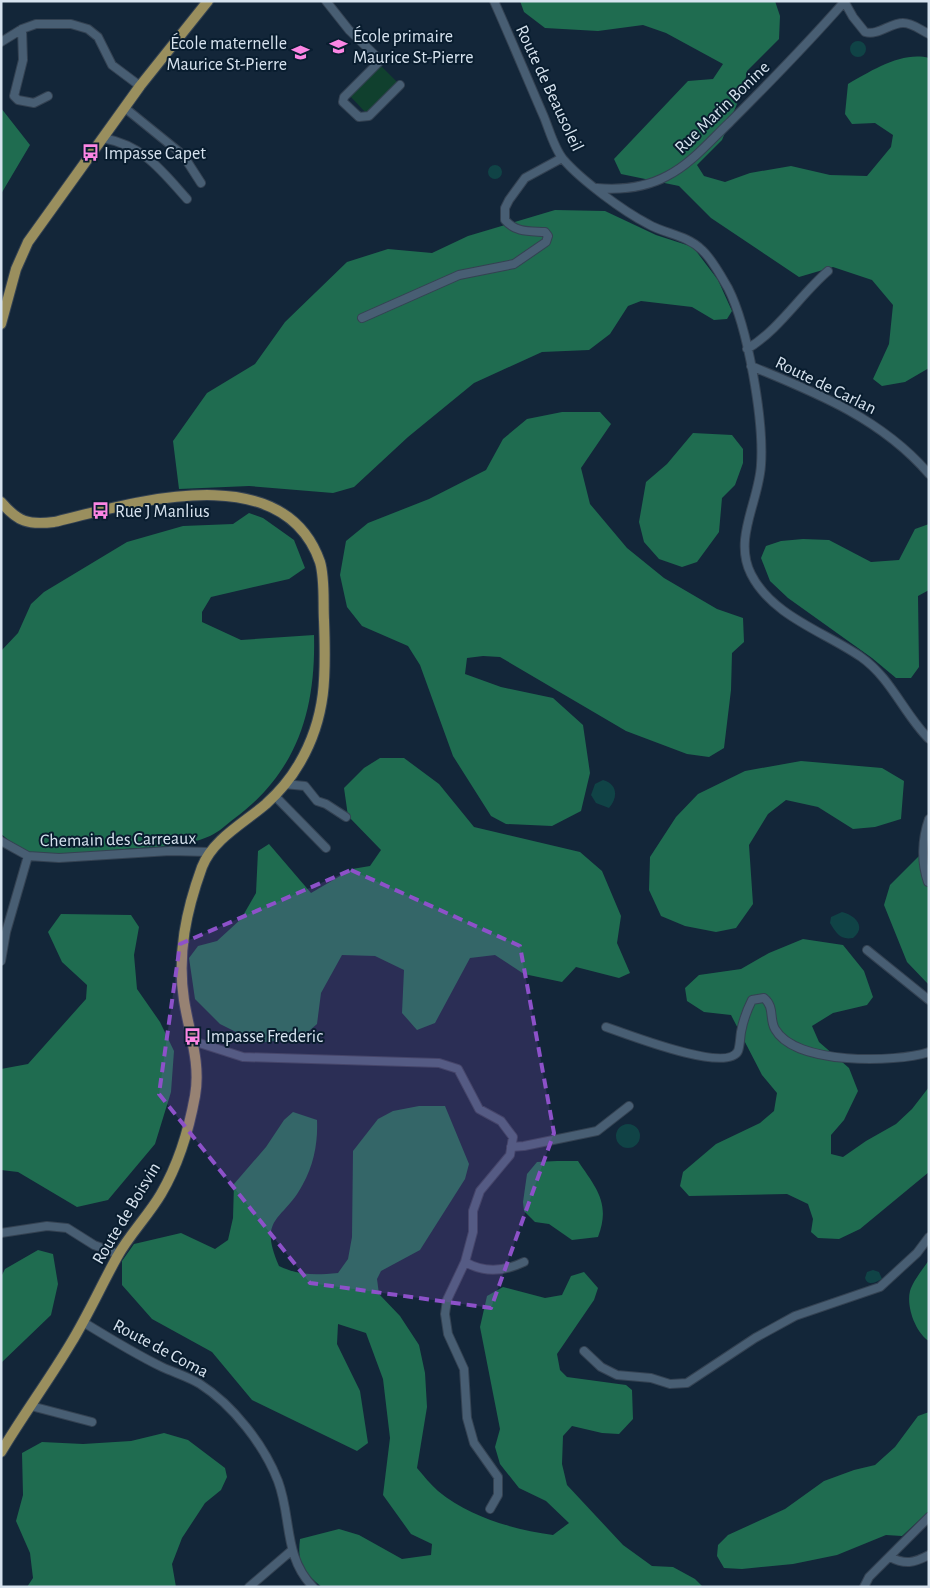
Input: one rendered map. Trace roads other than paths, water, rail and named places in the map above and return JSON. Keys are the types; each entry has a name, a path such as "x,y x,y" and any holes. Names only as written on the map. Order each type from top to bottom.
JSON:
{"main road":[{"path":"1,324 16,269 28,242 140,86 208,1"},
{"name":"Route de Boisvin","path":"1,502 11,513 34,524 182,495 218,495 254,502 282,511 305,531 321,565 326,666 320,720 298,766 274,795 209,852 202,867 182,939 181,969 184,1002 194,1041 196,1061 195,1094 182,1146 162,1193 118,1254 83,1322 1,1452"}],"street":[{"path":"326,1 349,30 379,59 379,62 344,98 343,102 359,117 369,116 400,85"},
{"name":"Route de Beausoleil","path":"494,1 562,158 596,188 648,224 682,237 704,251 727,287 736,306 751,366 762,452 759,484 745,534 746,562 752,576 776,604 862,658 879,672 929,739"},
{"path":"845,1 852,17 865,32 875,32 904,23 913,24 929,34"},
{"name":"Rue Marin Bonine","path":"596,188 624,189 638,186 666,177 688,163 764,88 845,1"},
{"path":"1,42 22,29 36,24 71,24 88,29 98,38 112,65 140,86"},
{"path":"22,29 23,60 14,96 18,100 34,103 48,96"},
{"path":"125,108 183,155 201,183"},
{"path":"103,138 126,144 147,156 188,200"},
{"path":"362,318 459,275 514,264 546,242 548,236 545,232 524,232 509,225 505,220 506,208 525,178 562,158"},
{"path":"747,349 760,342 805,292 828,271"},
{"name":"Route de Carlan","path":"751,366 848,409 886,433 912,454 929,474"},
{"path":"284,784 305,786 317,801 326,804 346,817"},
{"path":"274,795 326,848"},
{"path":"928,882 925,872 923,847 929,819"},
{"name":"Chemain des Carreaux","path":"1,841 28,856 82,858 170,851 209,852"},
{"path":"1,960 6,932 28,856"},
{"path":"867,950 929,1000"},
{"path":"606,1027 690,1055 726,1057 734,1055 738,1051 743,1024 752,1000 764,998 770,1003 775,1029 788,1042 816,1053 846,1059 917,1056 929,1052"},
{"path":"194,1041 243,1057 439,1063 458,1069 479,1109 502,1121 513,1137 510,1155 480,1191 473,1211 473,1232 466,1262 447,1300 445,1314 448,1334 464,1369 467,1418 474,1443 498,1477 498,1495 490,1509"},
{"path":"511,1147 597,1131 629,1106"},
{"path":"1,1233 47,1226 67,1228 94,1245 118,1254"},
{"path":"584,1351 601,1367 616,1375 651,1378 670,1384 687,1383 755,1338 795,1316 880,1287 917,1253 929,1236"},
{"path":"466,1262 483,1269 495,1270 512,1267 524,1262"},
{"name":"Route de Coma","path":"83,1322 127,1349 201,1385 225,1405 268,1459 278,1480 286,1510 291,1551 304,1576 313,1587"},
{"path":"31,1406 92,1422"},
{"path":"864,1587 869,1577 929,1517"},
{"path":"249,1587 291,1551"},
{"path":"890,1557 900,1563 910,1564 929,1555"}],"place":[{"name":"École primaire Maurice St-Pierre","path":"339,46"},
{"name":"École maternelle Maurice St-Pierre","path":"301,53"},
{"name":"Impasse Capet","path":"90,153"},
{"name":"Rue J Manlius","path":"101,511"},
{"name":"Impasse Frederic","path":"192,1036"}]}
